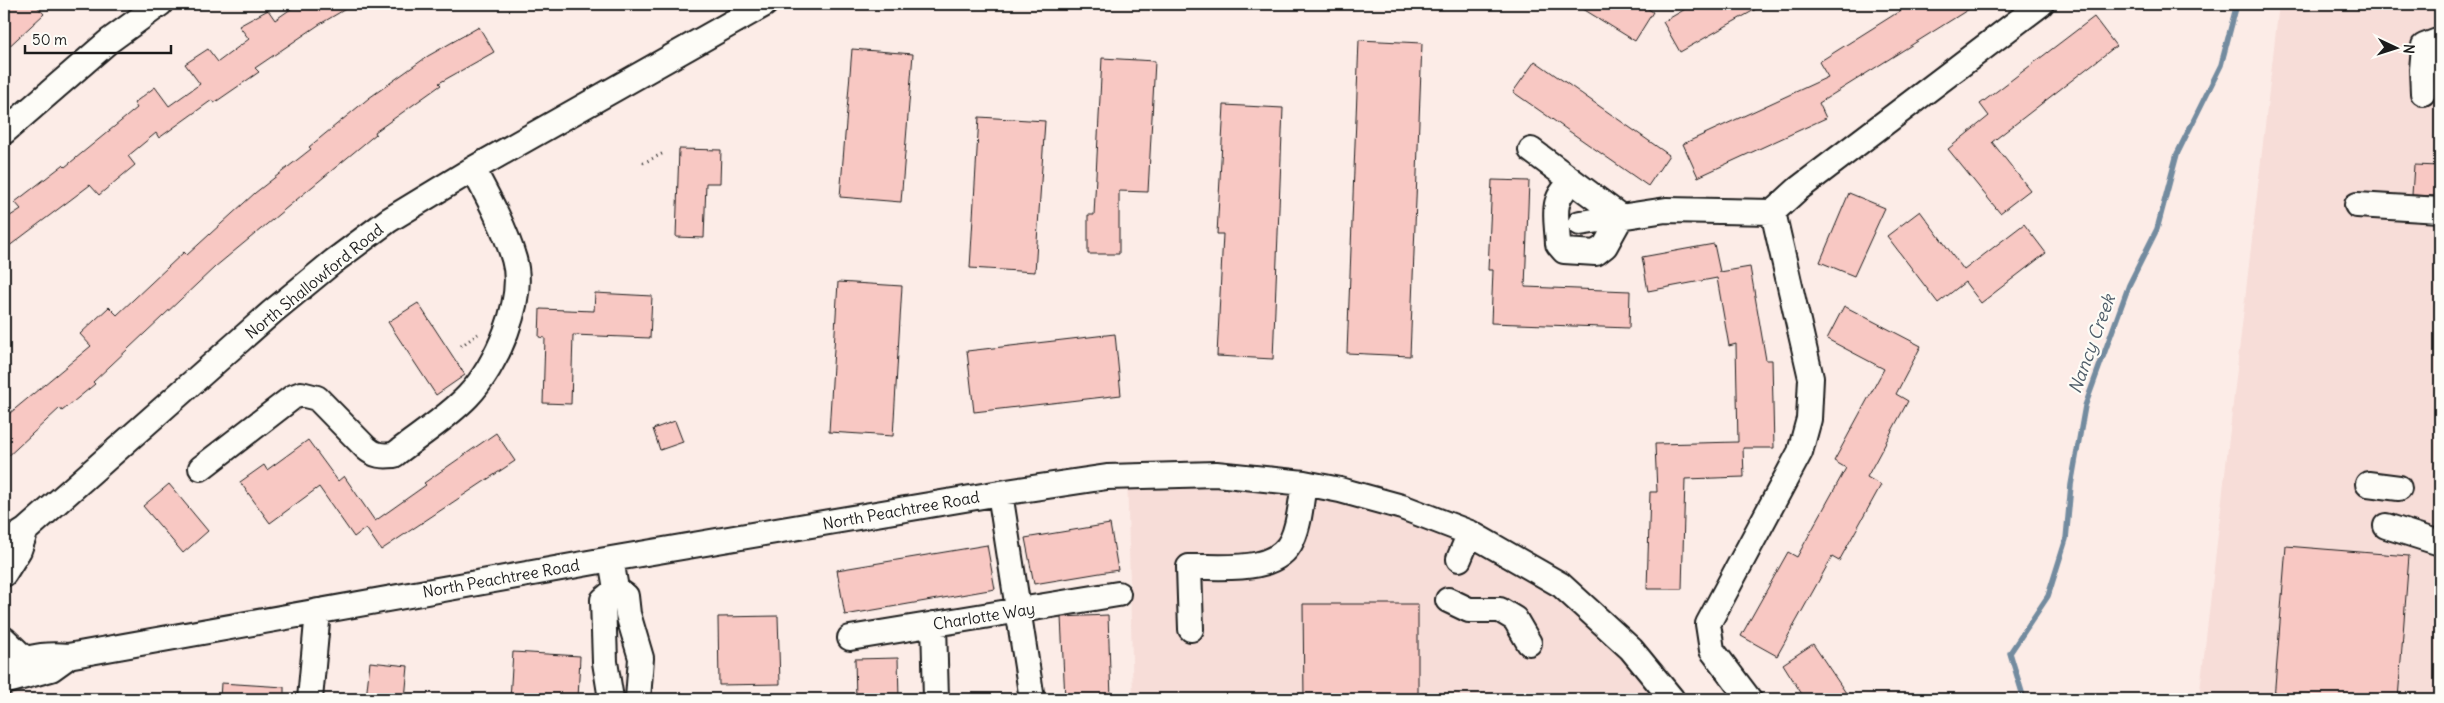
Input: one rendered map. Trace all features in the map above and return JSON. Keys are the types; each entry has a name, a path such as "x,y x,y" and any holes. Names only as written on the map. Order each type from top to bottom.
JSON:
{"street":[{"path":"4,132 109,41 160,4"},
{"name":"North Shallowford Road","path":"4,544 26,530 272,312 334,260 389,220 473,169 765,4"},
{"path":"1580,223 1666,210 1773,212 1798,190 2041,4"},
{"path":"2423,93 2424,46 2440,40"},
{"path":"1531,150 1621,217"},
{"path":"201,468 293,397 301,394 317,398 366,448 373,454 381,456 394,455 467,397 476,387 508,329 514,306 516,283 515,260 473,169"},
{"path":"1574,182 1562,189 1556,200 1558,244 1564,251 1596,253 1605,246 1621,217"},
{"path":"2357,205 2440,210"},
{"path":"1749,699 1712,650 1708,624 1800,452 1809,419 1811,378 1773,212"},
{"name":"North Peachtree Road","path":"14,661 48,654 68,656 611,559 1000,493 1107,477 1216,474 1304,483 1371,498 1438,519 1470,533 1561,585 1631,650 1672,699"},
{"path":"1191,629 1189,567 1256,564 1282,556 1292,542 1297,526 1304,483"},
{"path":"2368,484 2399,488"},
{"path":"1000,493 1032,699"},
{"path":"2386,526 2440,543"},
{"name":"North Shallowford Road","path":"4,574 19,550 26,530"},
{"path":"1459,559 1470,533"},
{"path":"611,559 616,589 626,596 628,614 641,658 638,699 611,698 605,662 603,600 616,589"},
{"name":"Charlotte Way","path":"850,638 1118,594"},
{"path":"1448,600 1469,610 1500,610 1515,619 1529,643"},
{"path":"310,699 318,612"},
{"path":"934,624 936,699"},
{"path":"4,639 14,661"},
{"name":"North Peachtree Road","path":"4,682 51,669 68,656"}],"path":[{"path":"643,163 664,152"},
{"path":"460,346 478,334"}],"shaded area":[{"path":"2279,4 2440,4 2440,699 2199,699"},
{"path":"1127,472 1365,496 1550,578 1633,661 1659,699 1133,699"}],"building":[{"path":"4,4 35,4 44,14 4,51"},
{"path":"298,4 354,4 320,24 255,68 259,72 214,103 212,100 159,138 156,133 128,156 135,165 99,195 90,185 4,250 4,220 21,209 15,202 63,165 65,167 137,108 134,103 155,87 169,106 200,84 185,64 208,49 218,62 249,39 239,26 268,10 275,20"},
{"path":"1575,4 1640,4 1653,12 1635,41"},
{"path":"1694,4 1765,4 1680,52 1663,22"},
{"path":"1911,4 1977,4 1819,103 1826,118 1698,177 1683,144 1828,77 1819,62"},
{"path":"2094,17 2116,46 1992,142 2030,190 2000,213 1948,149 1989,116 1980,104"},
{"path":"479,27 494,52 439,83 441,85 375,132 376,134 215,267 93,382 95,384 62,411 60,408 4,460 4,418 91,346 80,334 109,307 117,315 184,252 187,255 255,193 311,149 309,147 369,98 428,56"},
{"path":"1359,40 1422,43 1410,356 1347,353"},
{"path":"852,49 913,54 901,202 840,197"},
{"path":"1102,58 1155,61 1148,192 1119,191 1119,254 1088,254 1088,215 1094,215"},
{"path":"1535,61 1669,155 1648,186 1513,92"},
{"path":"1224,105 1283,108 1273,359 1217,356 1223,234 1217,234"},
{"path":"979,117 1045,121 1035,272 970,268"},
{"path":"679,149 721,150 720,183 706,183 704,238 676,237"},
{"path":"2414,165 2440,166 2440,196 2412,195"},
{"path":"1492,180 1529,181 1525,287 1630,291 1629,328 1491,323 1493,270 1488,270"},
{"path":"1849,193 1885,208 1854,276 1820,262"},
{"path":"1920,211 1964,270 2024,224 2046,253 1981,303 1965,282 1938,303 1887,236"},
{"path":"1714,244 1720,272 1750,267 1766,360 1772,360 1774,448 1743,448 1744,477 1685,479 1682,589 1647,589 1650,492 1657,492 1655,444 1738,442 1736,344 1729,346 1717,278 1648,291 1642,257"},
{"path":"838,282 902,286 893,436 829,432"},
{"path":"595,293 652,296 650,338 573,335 571,404 543,403 545,338 539,337 540,309 594,311"},
{"path":"418,303 465,375 436,395 388,322"},
{"path":"1844,306 1921,346 1896,394 1908,401 1867,477 1881,485 1839,561 1832,557 1777,656 1741,636 1788,552 1797,557 1846,468 1834,461 1884,369 1827,339"},
{"path":"1115,334 1121,395 974,412 967,351"},
{"path":"675,421 683,442 660,450 653,429"},
{"path":"496,433 515,461 381,550 366,528 354,537 319,487 270,523 240,482 264,465 267,470 308,440 338,481 344,476 375,521 426,485 424,483"},
{"path":"169,484 208,531 183,553 143,506"},
{"path":"1110,524 1118,570 1034,584 1025,538"},
{"path":"987,545 995,589 845,615 837,570"},
{"path":"2286,546 2409,556 2398,699 2274,699"},
{"path":"1303,604 1418,604 1418,699 1304,699"},
{"path":"1108,615 1111,699 1065,699 1061,617"},
{"path":"778,616 780,684 719,685 718,617"},
{"path":"1813,644 1850,699 1805,699 1783,664"},
{"path":"513,652 580,656 578,699 510,699"},
{"path":"898,658 899,699 856,699 855,659"},
{"path":"370,662 408,666 405,699 366,699"},
{"path":"221,683 284,687 284,699 220,699"}],"waterway":[{"name":"Nancy Creek","path":"2024,699 2010,653 2048,596 2066,539 2071,485 2085,406 2129,285 2157,229 2177,154 2221,65 2237,4"}]}
